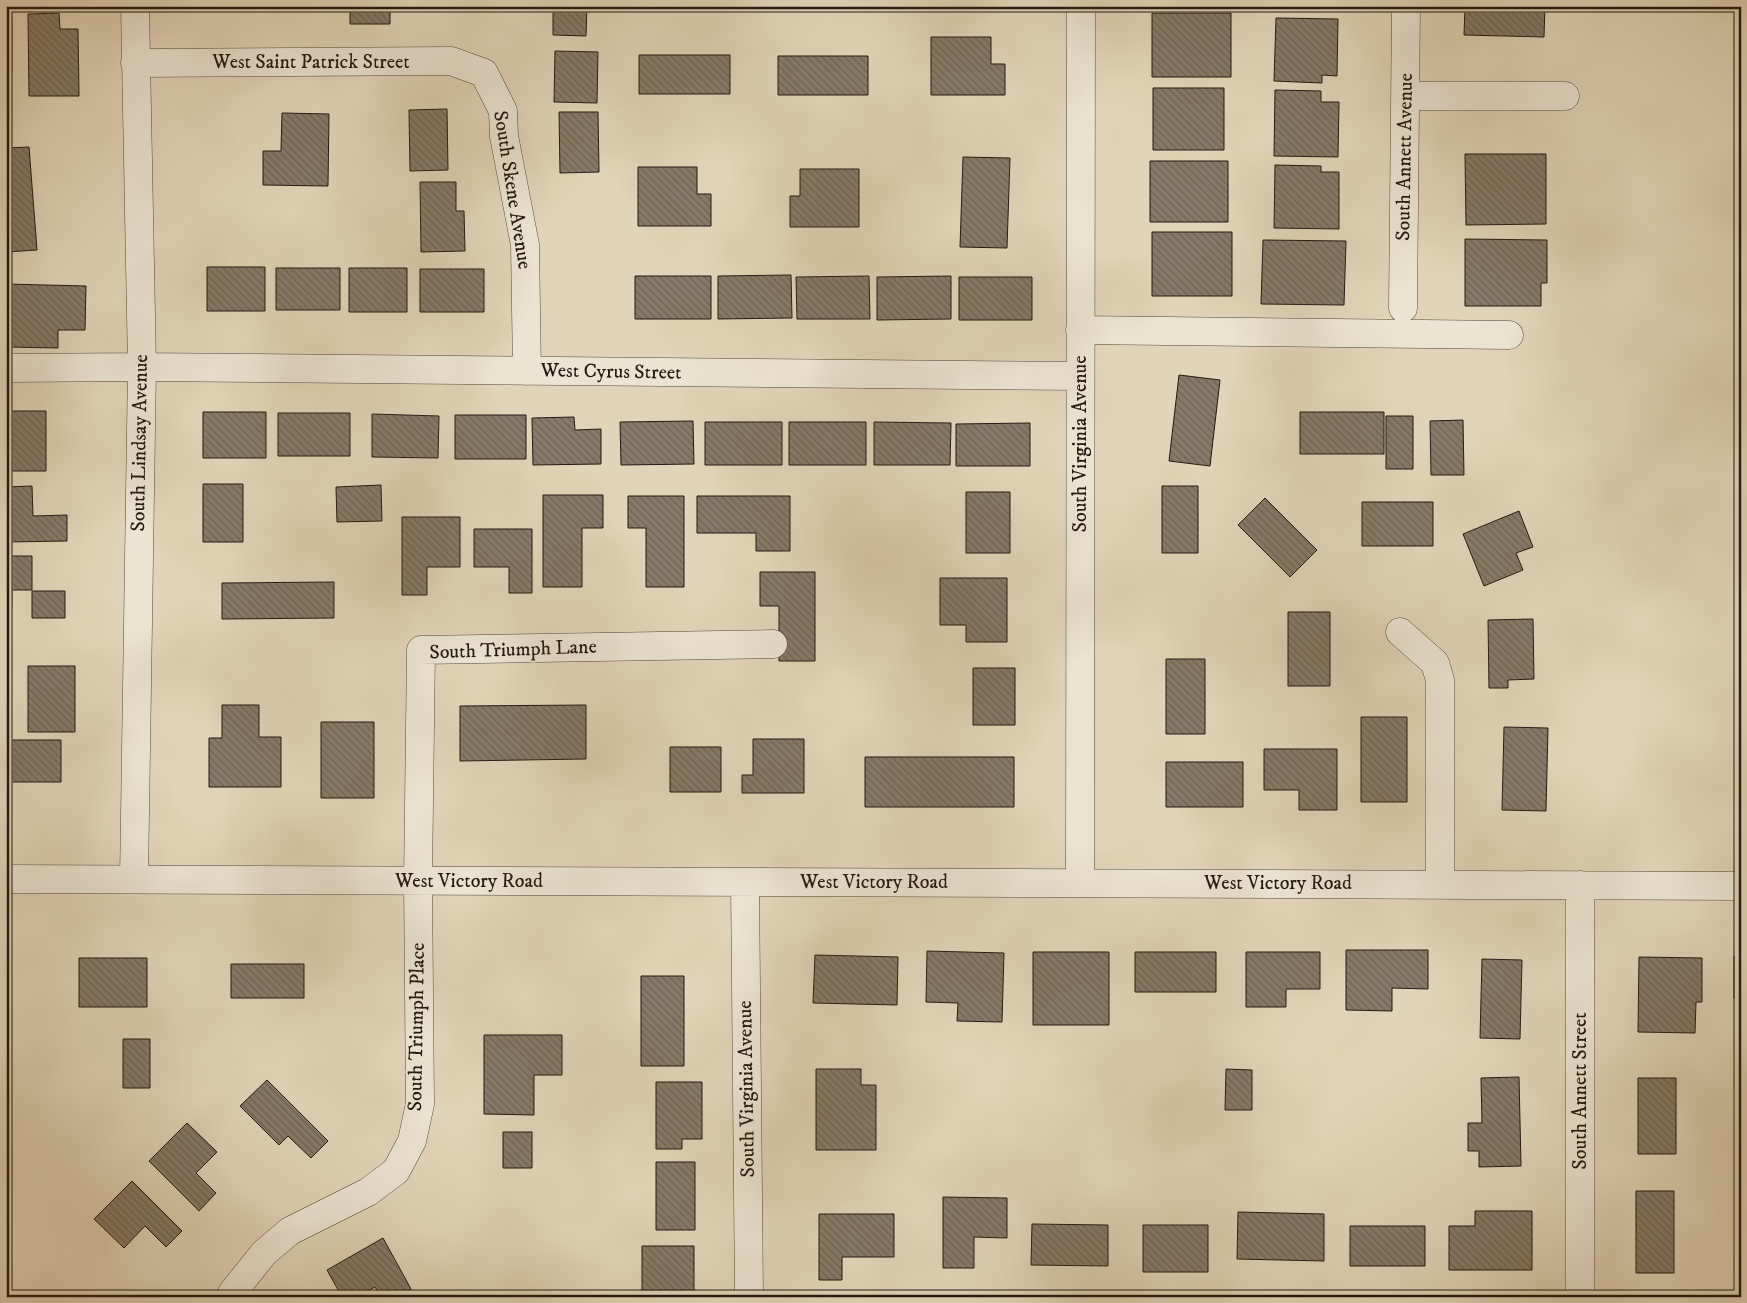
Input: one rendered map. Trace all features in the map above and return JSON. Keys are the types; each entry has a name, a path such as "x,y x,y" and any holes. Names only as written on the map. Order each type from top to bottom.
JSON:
{"street":[{"name":"South Lindsay Avenue","path":"134,879 142,367 135,6"},
{"name":"South Virginia Avenue","path":"1080,883 1081,6"},
{"name":"South Annett Avenue","path":"1403,308 1406,6"},
{"name":"West Saint Patrick Street","path":"136,63 451,61 484,73"},
{"name":"South Skene Avenue","path":"484,73 503,111 504,136 525,245 527,371"},
{"path":"1406,96 1565,96"},
{"path":"1080,330 1509,335"},
{"name":"West Cyrus Street","path":"6,368 142,367 1080,376"},
{"path":"1400,632 1435,663 1440,680 1440,884"},
{"name":"South Triumph Lane","path":"418,881 421,650 773,644"},
{"name":"West Victory Road","path":"6,879 1741,886"},
{"name":"South Triumph Place","path":"232,1293 264,1253 290,1230 368,1192 396,1171 412,1141 420,1104 418,881"},
{"name":"South Virginia Avenue","path":"745,882 750,1297"},
{"name":"South Annett Street","path":"1580,885 1580,1297"}],"building":[{"path":"350,6 390,6 390,24 350,24"},
{"path":"553,6 587,6 586,36 553,35"},
{"path":"1465,6 1545,6 1544,37 1464,35"},
{"path":"59,13 60,29 78,29 79,96 29,96 28,14"},
{"path":"1152,13 1231,13 1231,77 1152,77"},
{"path":"6,18 12,18 12,73 6,73"},
{"path":"1276,18 1338,19 1337,76 1322,75 1322,83 1274,81"},
{"path":"931,37 991,37 991,64 1005,64 1005,95 931,95"},
{"path":"555,51 598,52 597,103 554,102"},
{"path":"639,55 730,55 730,94 639,94"},
{"path":"778,56 868,56 868,95 778,95"},
{"path":"1153,88 1224,88 1224,150 1153,150"},
{"path":"1275,90 1321,91 1321,102 1339,102 1338,157 1274,156"},
{"path":"447,109 448,170 410,171 409,110"},
{"path":"559,112 598,112 599,172 560,173"},
{"path":"282,113 329,114 328,186 263,185 263,151 281,151"},
{"path":"29,147 37,250 6,252 6,148"},
{"path":"1465,154 1546,154 1546,224 1466,225"},
{"path":"963,157 1010,158 1007,248 960,247"},
{"path":"1150,161 1228,161 1228,222 1150,222"},
{"path":"1275,165 1321,166 1321,172 1339,172 1339,229 1274,228"},
{"path":"638,167 697,167 697,194 711,194 711,226 638,226"},
{"path":"800,169 859,169 859,227 790,227 790,196 800,196"},
{"path":"420,182 456,182 456,211 464,211 465,251 421,252"},
{"path":"1152,232 1232,232 1232,296 1152,296"},
{"path":"1465,239 1547,240 1547,283 1541,283 1541,306 1465,306"},
{"path":"1263,240 1346,241 1344,305 1261,304"},
{"path":"207,267 265,267 265,311 207,311"},
{"path":"276,268 340,268 340,310 276,310"},
{"path":"349,268 407,268 407,312 349,312"},
{"path":"420,269 484,269 484,312 420,312"},
{"path":"791,275 792,318 718,319 718,276"},
{"path":"635,276 711,276 711,319 635,319"},
{"path":"869,276 870,319 797,319 796,277"},
{"path":"951,276 951,319 877,320 877,277"},
{"path":"959,277 1032,277 1032,320 959,320"},
{"path":"6,284 86,286 85,330 58,330 58,348 6,347"},
{"path":"1179,375 1220,380 1210,466 1169,461"},
{"path":"6,411 46,411 46,471 6,471"},
{"path":"203,412 266,412 266,458 203,458"},
{"path":"1300,412 1384,412 1384,454 1300,454"},
{"path":"278,413 350,413 350,456 278,456"},
{"path":"372,414 439,416 438,458 372,457"},
{"path":"455,415 526,415 526,459 455,459"},
{"path":"1386,416 1413,416 1413,469 1386,469"},
{"path":"574,417 575,430 601,429 601,464 533,465 532,418"},
{"path":"1463,420 1464,475 1431,475 1430,421"},
{"path":"693,421 694,464 621,465 620,422"},
{"path":"705,422 782,422 782,465 705,465"},
{"path":"789,422 866,422 866,465 789,465"},
{"path":"874,422 951,423 950,465 874,465"},
{"path":"1030,423 1030,466 956,466 956,424"},
{"path":"203,484 243,484 243,542 203,542"},
{"path":"381,485 382,521 337,522 336,487"},
{"path":"32,486 33,516 67,515 67,541 6,542 6,487"},
{"path":"1162,486 1198,486 1198,553 1162,553"},
{"path":"966,492 1010,492 1010,553 966,553"},
{"path":"543,495 603,495 603,528 582,528 582,587 543,587"},
{"path":"628,496 684,496 684,587 646,587 646,528 628,528"},
{"path":"697,496 790,496 790,551 756,551 756,533 697,533"},
{"path":"1265,498 1317,550 1290,577 1238,525"},
{"path":"1362,502 1433,502 1433,546 1362,546"},
{"path":"1519,511 1533,547 1516,553 1523,570 1484,586 1463,534"},
{"path":"402,517 460,517 460,567 427,567 427,595 402,595"},
{"path":"474,529 532,529 532,593 509,593 509,567 474,567"},
{"path":"6,556 32,556 32,590 12,590 12,607 6,607"},
{"path":"760,572 815,572 815,661 779,661 779,606 760,606"},
{"path":"940,578 1007,578 1007,642 966,642 966,625 940,625"},
{"path":"334,582 334,618 222,619 222,583"},
{"path":"32,591 65,591 65,618 32,618"},
{"path":"1288,612 1330,612 1330,686 1288,686"},
{"path":"1533,619 1534,679 1508,680 1508,688 1489,688 1488,620"},
{"path":"1166,659 1205,659 1205,734 1166,734"},
{"path":"28,666 75,666 75,732 28,732"},
{"path":"973,668 1015,668 1015,725 973,725"},
{"path":"222,705 259,705 259,737 281,737 281,787 209,787 209,738 222,738"},
{"path":"586,705 586,759 460,761 460,706"},
{"path":"1361,717 1407,717 1407,802 1361,802"},
{"path":"321,722 374,722 374,798 321,798"},
{"path":"1504,727 1548,728 1546,811 1502,810"},
{"path":"753,739 804,739 804,793 742,793 742,775 753,775"},
{"path":"6,740 61,740 61,782 6,782"},
{"path":"670,747 721,747 721,792 670,792"},
{"path":"1264,749 1337,749 1337,810 1299,810 1299,790 1264,790"},
{"path":"865,757 1014,757 1014,807 865,807"},
{"path":"1166,762 1243,762 1243,807 1166,807"},
{"path":"1346,950 1428,950 1428,989 1392,988 1392,1011 1346,1010"},
{"path":"927,951 1004,953 1002,1022 957,1021 958,1003 926,1002"},
{"path":"1033,952 1109,952 1109,1025 1033,1025"},
{"path":"1135,952 1216,952 1216,992 1135,992"},
{"path":"1246,952 1320,952 1320,989 1286,989 1286,1007 1246,1007"},
{"path":"815,955 898,957 897,1005 813,1003"},
{"path":"1734,956 1741,956 1741,998 1734,998"},
{"path":"1639,957 1702,958 1702,1002 1696,1002 1695,1033 1638,1032"},
{"path":"79,958 147,958 147,1007 79,1007"},
{"path":"1482,959 1522,960 1520,1039 1480,1038"},
{"path":"231,964 304,964 304,998 231,998"},
{"path":"641,976 684,976 684,1066 641,1066"},
{"path":"484,1035 562,1035 562,1075 534,1075 534,1115 484,1114"},
{"path":"123,1039 150,1039 150,1088 123,1088"},
{"path":"816,1069 861,1069 861,1085 876,1085 876,1150 816,1150"},
{"path":"1226,1069 1252,1070 1252,1110 1225,1110"},
{"path":"1519,1077 1521,1166 1479,1167 1479,1151 1468,1151 1468,1123 1482,1123 1481,1078"},
{"path":"1638,1078 1676,1078 1676,1154 1638,1154"},
{"path":"267,1080 328,1141 311,1158 288,1136 279,1145 240,1106"},
{"path":"656,1082 702,1082 702,1139 682,1139 682,1149 656,1149"},
{"path":"187,1123 217,1152 196,1173 216,1193 199,1211 149,1161"},
{"path":"503,1132 532,1132 532,1168 503,1168"},
{"path":"656,1162 695,1162 695,1230 656,1230"},
{"path":"132,1181 182,1231 166,1247 145,1226 124,1248 94,1219"},
{"path":"1636,1191 1674,1191 1674,1273 1636,1273"},
{"path":"943,1197 1007,1198 1007,1238 974,1237 974,1268 943,1268"},
{"path":"1475,1211 1532,1211 1532,1270 1449,1270 1449,1226 1475,1226"},
{"path":"1238,1212 1324,1214 1324,1261 1237,1259"},
{"path":"819,1214 894,1214 894,1257 842,1257 842,1280 819,1280"},
{"path":"1032,1224 1108,1225 1108,1266 1031,1265"},
{"path":"1143,1225 1208,1225 1208,1272 1143,1272"},
{"path":"1350,1226 1425,1226 1425,1266 1350,1266"},
{"path":"1738,1232 1741,1232 1741,1274 1738,1274"},
{"path":"383,1238 411,1289 396,1297 381,1297 375,1287 357,1297 342,1297 327,1270"},
{"path":"642,1246 694,1246 694,1297 642,1297"}]}
